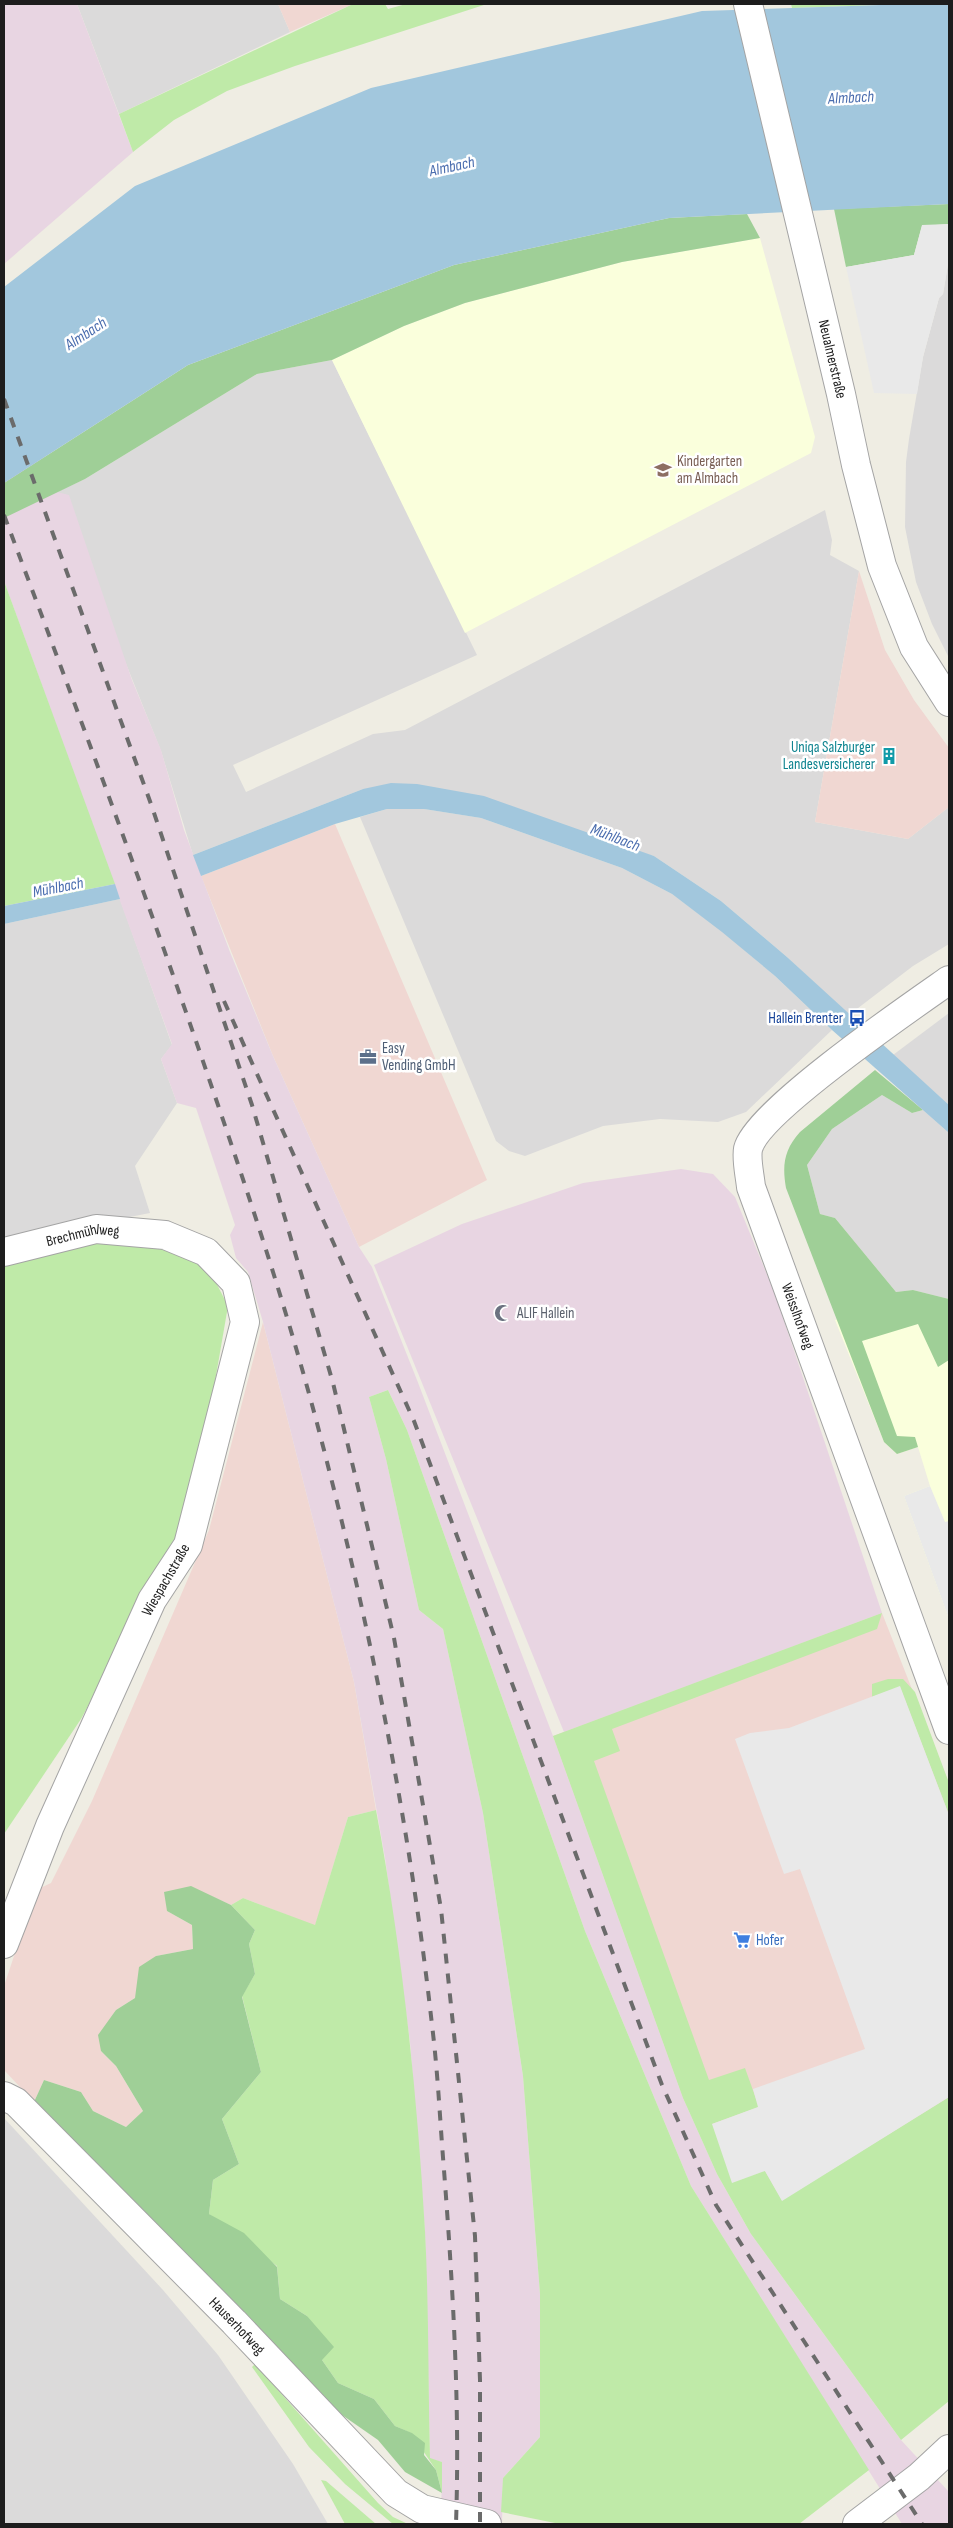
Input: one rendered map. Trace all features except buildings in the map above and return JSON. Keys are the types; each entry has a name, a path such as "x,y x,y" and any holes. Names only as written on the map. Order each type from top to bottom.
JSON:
{"street":[{"name":"Neualmerstraße","path":"748,4 882,566 914,647 949,702"},
{"name":"Weisslhofweg","path":"949,980 875,1032 769,1118 748,1148 751,1187 949,1730"},
{"name":"Brechmühlweg","path":"4,1252 96,1230 165,1235"},
{"name":"Wiespachstraße","path":"4,1944 50,1826 152,1600 188,1544 245,1322 236,1283 206,1252 165,1235"},
{"name":"Hauserhofweg","path":"4,2096 16,2102 213,2301 396,2493 422,2509 487,2524"},
{"path":"857,2524 919,2477 949,2449"}],"shaded area":[{"path":"4,4 77,4 133,152 4,264"},
{"path":"77,4 278,4 290,32 119,114"},
{"path":"278,4 353,4 290,32"},
{"path":"949,224 949,258 943,294 939,298 923,357 917,394 874,393 846,267 914,255 922,225"},
{"path":"760,238 815,437 811,453 465,633 332,360 404,326 465,303 622,262"},
{"path":"949,258 949,658 932,624 916,582 905,527 906,462 909,439 923,357 939,298 943,294"},
{"path":"4,347 57,492 69,495 132,680 161,750 184,830 230,952 273,1056 359,1247 372,1267 417,1380 553,1736 683,2098 717,2174 751,2234 901,2440 949,2492 949,2524 902,2524 691,2186 585,1931 407,1430 388,1390 369,1397 386,1459 419,1610 443,1629 483,1813 523,2076 540,2294 540,2437 503,2478 502,2524 441,2524 442,2462 430,2459 425,2232 410,2042 385,1858 354,1682 263,1322 248,1272 236,1258 230,1235 235,1225 196,1108 177,1103 161,1059 172,1044 4,581"},
{"path":"332,360 477,655 233,765 246,792 373,734 405,730 825,510 832,540 830,555 859,571 815,822 908,839 949,807 949,944 913,966 849,1015 787,957 721,901 654,856 363,789 193,855 161,751 57,492 85,479 257,374"},
{"path":"859,571 885,650 914,700 949,748 949,807 908,839 815,822"},
{"path":"387,809 424,809 481,818 622,868 672,894 722,931 775,976 832,1030 746,1112 718,1122 660,1119 603,1126 525,1156 509,1151 496,1141 360,817"},
{"path":"335,824 487,1180 359,1247 273,1056 201,876"},
{"path":"120,899 172,1045 161,1059 177,1103 135,1166 150,1213 33,1236 4,1245 4,924"},
{"path":"949,1013 949,1105 893,1055"},
{"path":"882,1095 912,1113 923,1110 949,1133 949,1299 913,1290 896,1292 835,1218 820,1214 807,1165 832,1129"},
{"path":"681,1169 713,1174 735,1197 775,1294 882,1613 564,1732 374,1265 462,1224 583,1183"},
{"path":"926,1295 949,1337 949,1619 904,1496 930,1486 918,1447 897,1454 884,1442 835,1320"},
{"path":"263,1322 354,1682 376,1810 348,1817 315,1926 243,1898 231,1905 191,1887 167,1911 192,1925 193,1949 156,1956 135,1998 116,2010 101,2051 116,2066 143,2111 126,2127 93,2111 81,2092 44,2080 34,2102 4,2070 4,1986 36,1890 51,1883 92,1801 209,1530"},
{"path":"930,1486 945,1522 949,1521 949,1619 904,1496"},
{"path":"882,1613 949,1783 949,2112 751,2234 683,2098 553,1736"},
{"path":"900,1686 949,1815 949,2097 782,2201 765,2171 732,2183 712,2124 758,2107 753,2089 865,2049 800,1869 784,1874 735,1739 750,1733 789,1728"},
{"path":"4,2118 163,2290 218,2355 293,2464 328,2524 4,2524"}],"green space":[{"path":"353,4 385,4 388,9 406,4 487,4 295,66 227,91 174,120 133,152 119,114"},
{"path":"791,4 910,4 792,8"},
{"path":"949,204 949,224 922,226 914,255 846,267 834,209"},
{"path":"747,214 760,238 622,262 465,303 404,326 332,360 257,374 85,479 4,518 4,483 188,365 454,265 669,218"},
{"path":"4,581 115,884 4,906"},
{"path":"875,1070 923,1110 912,1113 882,1095 832,1129 807,1165 820,1214 835,1218 896,1292 913,1290 949,1299 949,1360 938,1367 918,1324 862,1341 897,1436 915,1437 918,1447 897,1454 884,1442 786,1188 784,1172 787,1152 800,1132"},
{"path":"100,1243 161,1246 205,1261 228,1306 213,1393 178,1538 81,1719 4,1834 4,1263 38,1253"},
{"path":"388,1390 407,1430 585,1931 691,2186 869,2470 799,2524 560,2524 501,2512 503,2478 540,2437 540,2294 523,2076 483,1813 443,1629 419,1610 386,1459 369,1397"},
{"path":"882,1613 877,1629 612,1729 620,1751 594,1761 709,2080 745,2068 759,2107 712,2124 765,2171 782,2200 949,2097 949,2401 901,2440 751,2234 717,2174 683,2098 553,1736"},
{"path":"888,1679 903,1679 915,1692 949,1783 949,1815 900,1687 872,1697 872,1684"},
{"path":"376,1810 394,1915 413,2072 422,2178 426,2259 430,2458 442,2462 442,2493 436,2470 411,2433 395,2426 374,2399 338,2383 322,2360 307,2316 280,2299 277,2266 209,2214 213,2180 239,2164 222,2119 261,2072 242,1996 255,1974 249,1944 255,1930 231,1905 243,1898 315,1925 348,1817"},
{"path":"191,1886 231,1905 255,1930 249,1944 255,1974 242,1997 261,2072 222,2119 239,2164 213,2180 209,2214 244,2233 277,2267 280,2299 307,2316 334,2347 322,2360 338,2383 374,2399 395,2426 412,2433 425,2443 424,2455 436,2470 442,2493 405,2472 378,2440 332,2408 34,2102 44,2080 81,2092 93,2111 126,2127 143,2111 116,2066 101,2051 98,2035 116,2010 135,1998 139,1967 156,1956 193,1949 192,1925 167,1911 164,1892"},
{"path":"255,2364 378,2503 393,2517 408,2524 393,2524 345,2484 309,2447 252,2367"},
{"path":"321,2480 326,2481 376,2524 345,2524"}],"water":[{"name":"Almbach","path":"949,4 949,204 669,218 454,265 188,365 4,483 4,287 135,186 371,88 702,11"},
{"path":"391,783 417,784 484,796 654,856 721,901 787,957 949,1105 949,1133 832,1030 775,976 672,894 622,868 481,818 424,809 387,809 335,824 201,876 193,855 363,789"},
{"path":"115,884 120,899 4,924 4,906"}],"railway":[{"path":"4,399 151,804 252,1105 333,1383 394,1638 441,1909 475,2236 480,2380 480,2524"},
{"path":"4,515 158,933 256,1218 301,1364 360,1601 402,1812 434,2043 453,2303 457,2436 456,2524"},
{"path":"224,1001 414,1421 662,2085 716,2205 922,2524"}],"place":[{"name":"Kindergarten am Almbach","path":"663,470"},
{"name":"Uniqa Salzburger Landesversicherer","path":"889,756"},
{"name":"Hallein Brenter","path":"857,1018"},
{"name":"Easy Vending GmbH","path":"368,1057"},
{"name":"ALIF Hallein","path":"503,1313"},
{"name":"Hofer","path":"742,1940"}],"water label":[{"name":"Mühlbach","path":"615,838"},
{"name":"Mühlbach","path":"58,888"}]}
